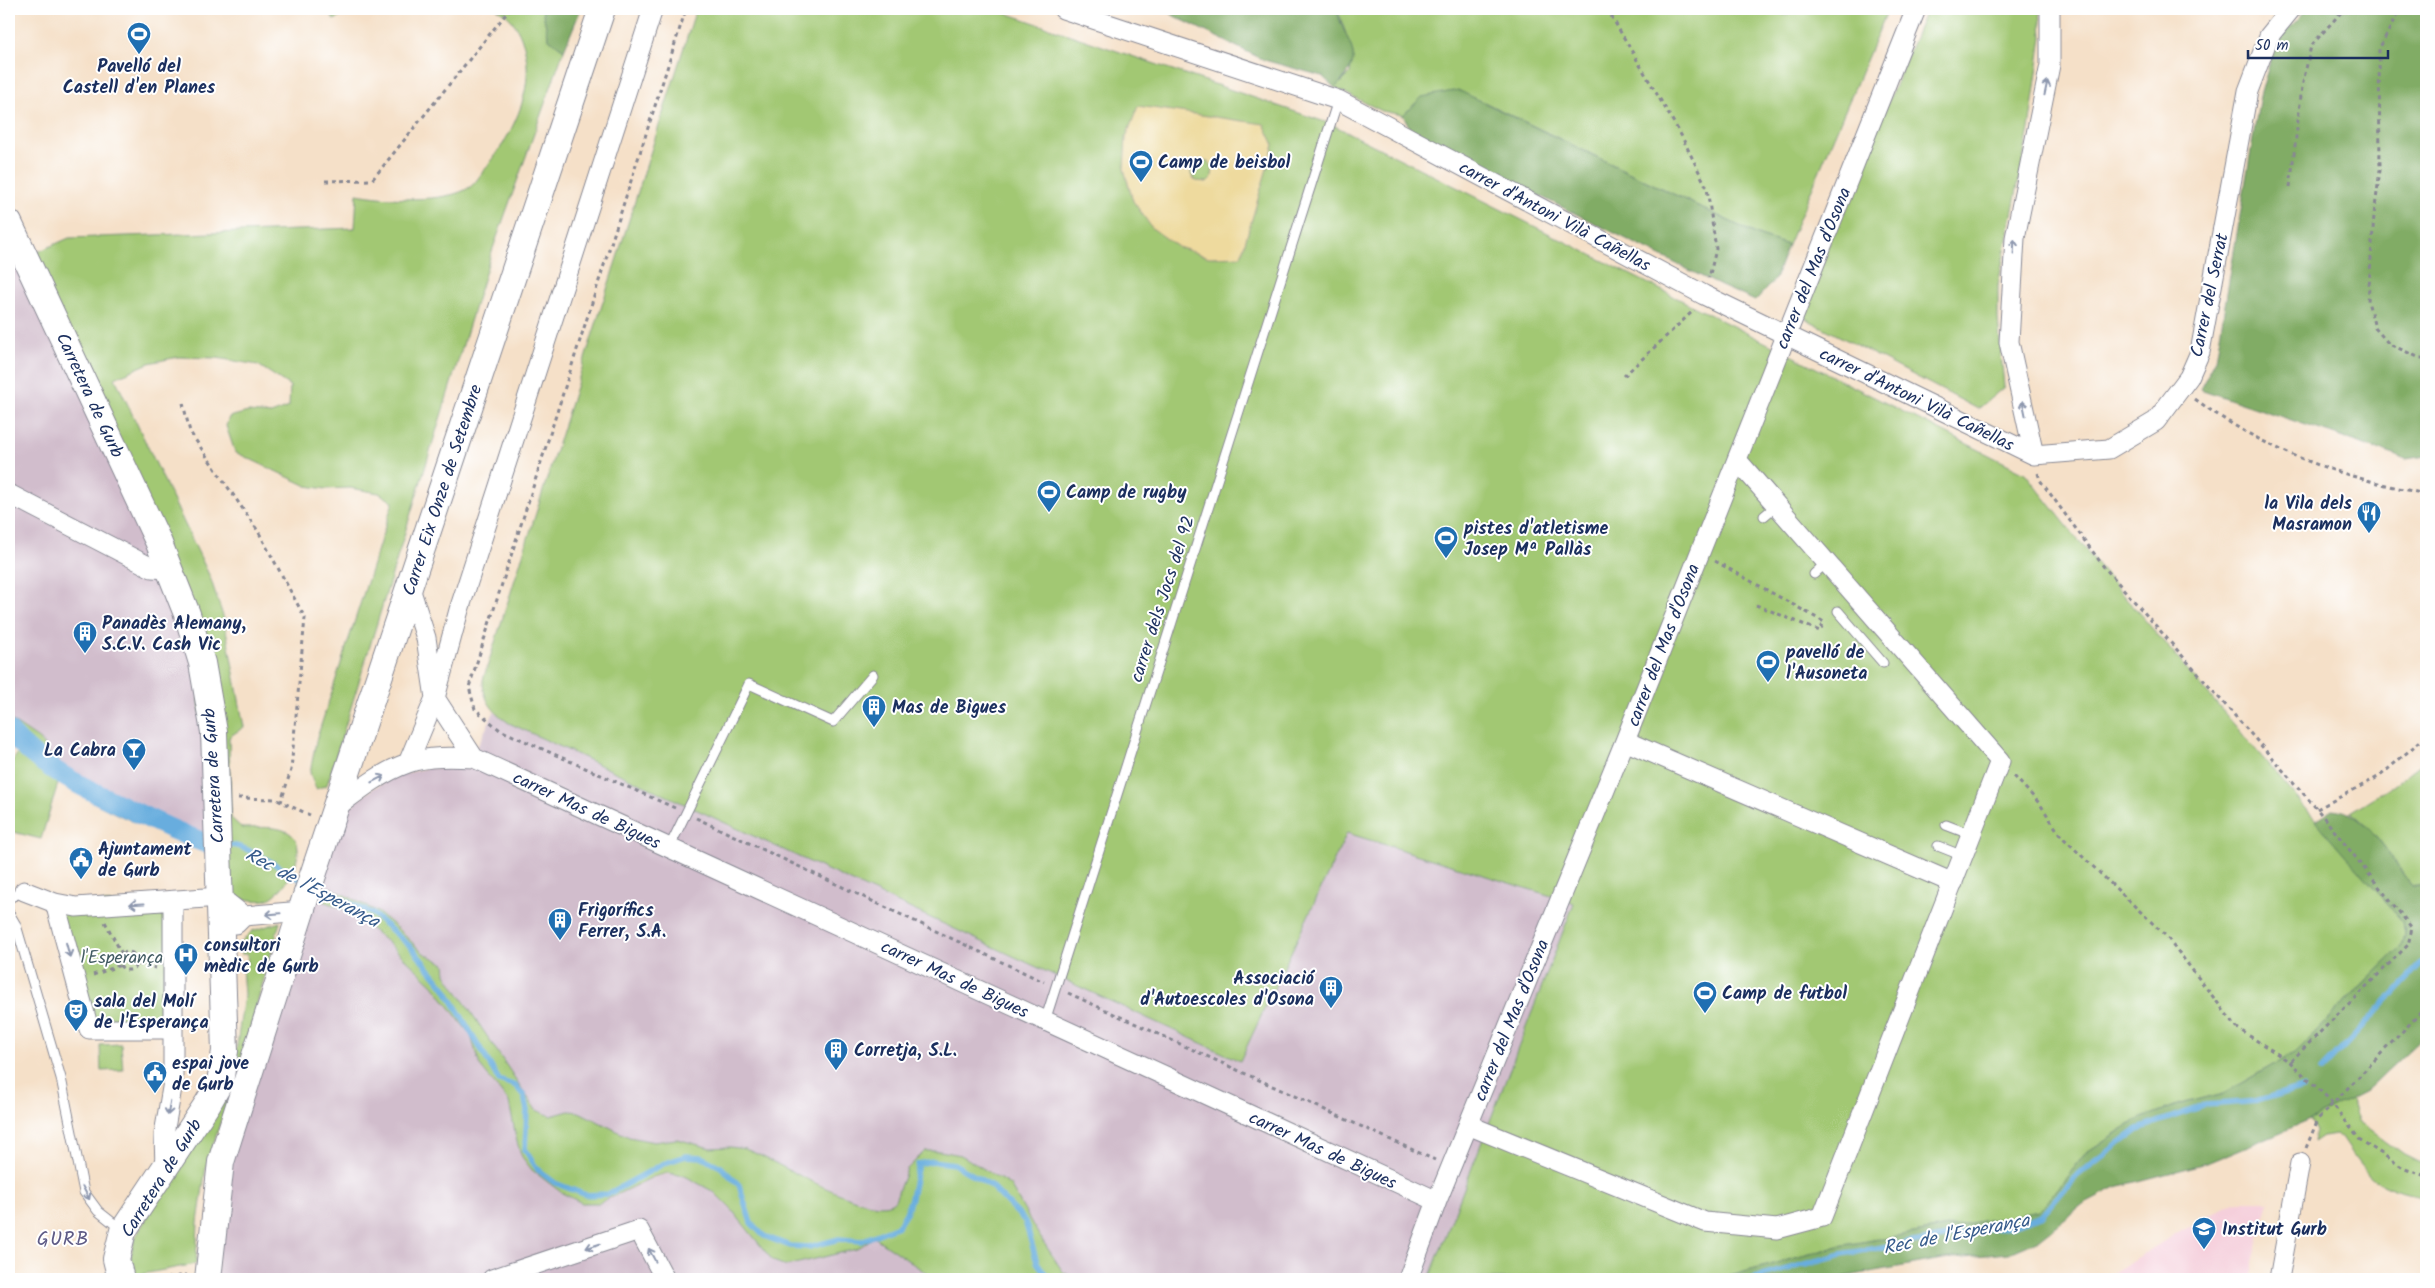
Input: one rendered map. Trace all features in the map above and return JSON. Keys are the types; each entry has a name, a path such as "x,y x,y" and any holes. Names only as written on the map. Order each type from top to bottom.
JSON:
{"street":[{"name":"Carrer Eix Onze de Setembre","path":"202,1276 221,1162 304,905 602,9"},
{"name":"Carrer Eix Onze de Setembre","path":"568,112 616,9"},
{"path":"408,763 435,698 653,9"},
{"name":"carrer d'Antoni Vilà Cañellas","path":"1063,9 1338,100 1786,336 2034,455"},
{"name":"carrer del Mas d'Osona","path":"1408,1279 1437,1201 1625,741 1916,9"},
{"path":"2034,455 2009,342 2015,238 2050,65 2050,9"},
{"name":"Carrer del Serrat","path":"2034,455 2109,449 2156,421 2189,377 2200,352 2248,92 2269,36 2292,9"},
{"name":"Carretera de Gurb","path":"9,224 106,429 187,614 202,663 214,732 225,1051 220,1082 123,1231 116,1259 121,1279"},
{"path":"1468,1125 1705,1222 1777,1229 1822,1217 2000,761 1820,568 1770,510 1737,460"},
{"path":"9,494 152,568 169,570"},
{"path":"410,588 426,638 435,698 474,758"},
{"path":"426,638 444,639 456,628"},
{"path":"1625,741 1953,883"},
{"name":"carrer Mas de Bigues","path":"335,814 366,785 408,763 450,757 474,758 1437,1201"},
{"path":"16,894 76,907 173,902 220,897 244,916"},
{"path":"164,1168 164,1134 173,1082 173,902"},
{"path":"55,903 89,1029 173,1029"},
{"path":"222,938 244,916 304,905"},
{"path":"2279,1279 2300,1163"},
{"path":"492,1279 639,1230 665,1279"}],"lane":[{"name":"carrer dels Jocs del 92","path":"1045,1021 1338,100"},
{"path":"1838,611 1883,663"},
{"path":"669,848 749,684 833,722 873,675"},
{"path":"1946,825 1972,835"},
{"path":"1938,846 1963,856"},
{"path":"9,913 16,925 61,1078 84,1192 98,1211 123,1231"}],"path":[{"path":"324,181 372,180 510,9"},
{"path":"1607,9 1681,135 1707,188 1716,248 1704,294"},
{"path":"2290,187 2302,87 2311,46 2344,9"},
{"path":"2404,9 2397,15 2379,50 2380,170 2374,216 2368,301 2375,328 2389,344 2420,358 2426,358"},
{"path":"1624,376 1683,321"},
{"path":"2180,389 2241,431 2324,469 2375,484 2426,494"},
{"path":"183,403 190,432 258,531 305,618 291,770 281,802"},
{"path":"2034,455 2040,480 2104,567 2317,809 2412,928 2408,945 2290,1062"},
{"path":"1699,552 1824,622 1820,631 1756,605"},
{"path":"2317,809 2380,776 2426,736"},
{"path":"2000,761 2040,804 2060,836 2168,937 2237,1028 2290,1062 2333,1104 2359,1139 2405,1169 2426,1176"},
{"path":"217,798 275,799 301,812 335,814"},
{"path":"112,918 103,918 122,954 120,965"},
{"path":"120,965 125,969 131,970 137,964 137,958 133,954 128,952 122,954"},
{"path":"88,976 120,965"},
{"path":"2300,1163 2318,1119 2426,1007"},
{"path":"161,1279 202,1276"}],"shaded area":[{"path":"9,231 136,503 196,664 211,843 158,822 74,778 60,769 40,740 9,719"},
{"path":"494,712 509,723 1240,1061 1347,833 1574,903 1429,1279 1075,1279 1063,1272 1035,1229 1010,1185 961,1155 940,1151 925,1151 907,1169 895,1200 892,1203 883,1205 857,1202 745,1149 730,1147 710,1148 677,1139 654,1142 629,1137 579,1112 569,1111 550,1116 536,1110 446,974 444,964 422,952 398,928 376,911 323,901 350,912 385,940 433,985 471,1036 481,1066 509,1102 522,1157 532,1170 562,1193 582,1203 598,1203 648,1179 673,1173 685,1176 714,1192 731,1209 773,1261 792,1265 837,1252 857,1249 874,1237 1043,1279 217,1279 225,1158 344,812 374,788 400,775 427,768 467,768"},
{"name":"Institut Gurb","path":"2236,1201 2269,1201 2253,1261 2253,1279 2103,1279 2169,1238"}],"green space":[{"path":"328,9 357,9 334,20"},
{"path":"497,9 542,9 549,39 564,50 491,254 327,785 316,789 310,773 316,741 393,502 379,493 350,488 326,489 307,486 235,452 226,426 229,417 248,412 271,414 289,407 290,386 258,365 217,358 178,357 149,363 115,378 210,577 224,619 244,727 229,737 231,818 242,828 277,828 283,830 294,837 298,844 296,863 292,873 273,897 261,901 209,892 211,843 196,664 136,503 22,259 69,238 355,228 357,194 415,199 446,196 470,187 487,167 507,138 515,122 526,89 526,54 521,37 512,20"},
{"path":"542,9 581,9 564,50 549,39"},
{"path":"696,9 994,9 1331,124 2025,473 2098,565 2402,921 2404,934 2401,947 2294,1053 2224,1093 2181,1104 2141,1118 2086,1153 2040,1211 1839,1246 1719,1279 1429,1279 1574,903 1347,833 1240,1061 509,723 490,705 483,687 483,680"},
{"path":"1165,9 1337,9 1352,50 1351,66 1335,88 1322,76 1264,60 1174,16"},
{"path":"1337,9 1769,9 1787,16 1790,9 1888,9 1788,245 1760,236 1484,102 1412,106 1403,115 1382,111 1335,88 1350,73 1353,53"},
{"path":"1927,9 2040,9 2042,37 2029,129 1998,285 1998,319 2004,387 1978,409 1799,315"},
{"path":"2307,9 2426,9 2426,456 2406,459 2200,389 2216,359 2260,96 2275,44"},
{"path":"1458,90 1760,236 1788,245 1775,279 1755,301 1721,286 1423,138 1410,128 1403,115 1422,97"},
{"path":"9,719 40,740 60,769 158,822 199,838 196,847 108,810 59,780 41,839 9,831 9,766 18,753 9,747"},
{"path":"2426,760 2426,886 2412,885 2376,836 2350,812 2393,785"},
{"path":"2332,809 2344,811 2367,827 2412,885 2426,886 2426,1034 2366,1091 2310,1120 2207,1163 2116,1187 2087,1202 2039,1240 2009,1253 1942,1259 1832,1279 1719,1279 1839,1246 2040,1211 2086,1153 2141,1118 2181,1104 2224,1093 2294,1053 2401,947 2404,934 2402,921 2315,820"},
{"path":"329,887 376,911 422,952 445,964 446,974 536,1110 551,1116 569,1111 579,1112 629,1137 654,1142 677,1139 710,1148 730,1147 745,1149 846,1196 867,1203 884,1205 895,1200 907,1169 925,1151 940,1151 961,1155 1010,1185 1035,1229 1063,1272 1075,1279 935,1279 874,1237 857,1249 786,1266 773,1261 731,1209 714,1192 685,1176 668,1173 653,1177 599,1203 582,1203 562,1193 532,1170 522,1157 509,1102 480,1066 471,1036 433,985 385,940 350,912 323,901"},
{"name":"l'Esperança","path":"173,902 173,1029 89,1029 55,903"},
{"path":"280,922 244,1050 206,1167 198,1222 196,1264 132,1276 131,1256 135,1238 234,1066 244,995 242,967 248,964 247,954 241,954 238,945 252,931"},
{"path":"121,1044 123,1070 101,1071 100,1045"},
{"path":"2351,1098 2358,1121 2404,1155 2426,1166 2426,1197 2395,1189 2375,1180 2359,1164 2341,1138 2335,1134 2323,1136 2314,1142 2316,1130 2310,1120"}],"sand":[{"path":"1138,106 1264,124 1274,145 1241,256 1209,257 1178,247 1152,228 1133,201 1124,169 1126,137","holes":["1200,160 1208,161 1213,167 1212,177 1207,182 1196,181 1191,175 1191,167"]}],"waterway":[{"name":"Rec de l'Esperança","path":"9,731 34,756 64,776 95,793 208,844"},
{"name":"Rec de l'Esperança","path":"223,844 234,845 255,853 305,882"},
{"name":"Rec de l'Esperança","path":"316,887 373,914 411,947 444,987 499,1080 516,1086 524,1096 527,1110 525,1150 538,1170 555,1183 586,1195 608,1194 665,1163 686,1156 701,1157 721,1167 739,1185 751,1223 764,1236 790,1246 809,1247 839,1239 861,1241 898,1226 906,1213 911,1198 918,1164 932,1161 954,1164 990,1185 1025,1221 1037,1262 1049,1279"},
{"name":"Rec de l'Esperança","path":"2321,1071 2426,959"},
{"name":"Rec de l'Esperança","path":"1751,1279 1842,1254 2014,1225 2042,1216 2074,1178 2138,1129 2206,1105 2259,1101 2303,1088"}],"place":[{"name":"Pavelló del Castell d'en Planes","path":"139,55"},
{"name":"Camp de beisbol","path":"1141,183"},
{"name":"Camp de rugby","path":"1049,513"},
{"name":"la Vila dels Masramon","path":"2369,534"},
{"name":"pistes d'atletisme Josep Mª Pallàs","path":"1446,559"},
{"name":"Panadès Alemany, S.C.V. Cash Vic","path":"85,654"},
{"name":"pavelló de l'Ausoneta","path":"1768,683"},
{"name":"Mas de Bigues","path":"874,728"},
{"name":"La Cabra","path":"134,771"},
{"name":"Ajuntament de Gurb","path":"81,880"},
{"name":"Frigorífics Ferrer, S.A.","path":"560,941"},
{"name":"consultori mèdic de Gurb","path":"186,976"},
{"name":"Associació d'Autoescoles d'Osona","path":"1331,1009"},
{"name":"Camp de futbol","path":"1705,1014"},
{"name":"sala del Molí de l'Esperança","path":"76,1032"},
{"name":"Corretja, S.L.","path":"836,1071"},
{"name":"espai jove de Gurb","path":"155,1094"},
{"name":"Institut Gurb","path":"2204,1250"}],"district":[{"name":"GURB","path":"63,1238"}]}
